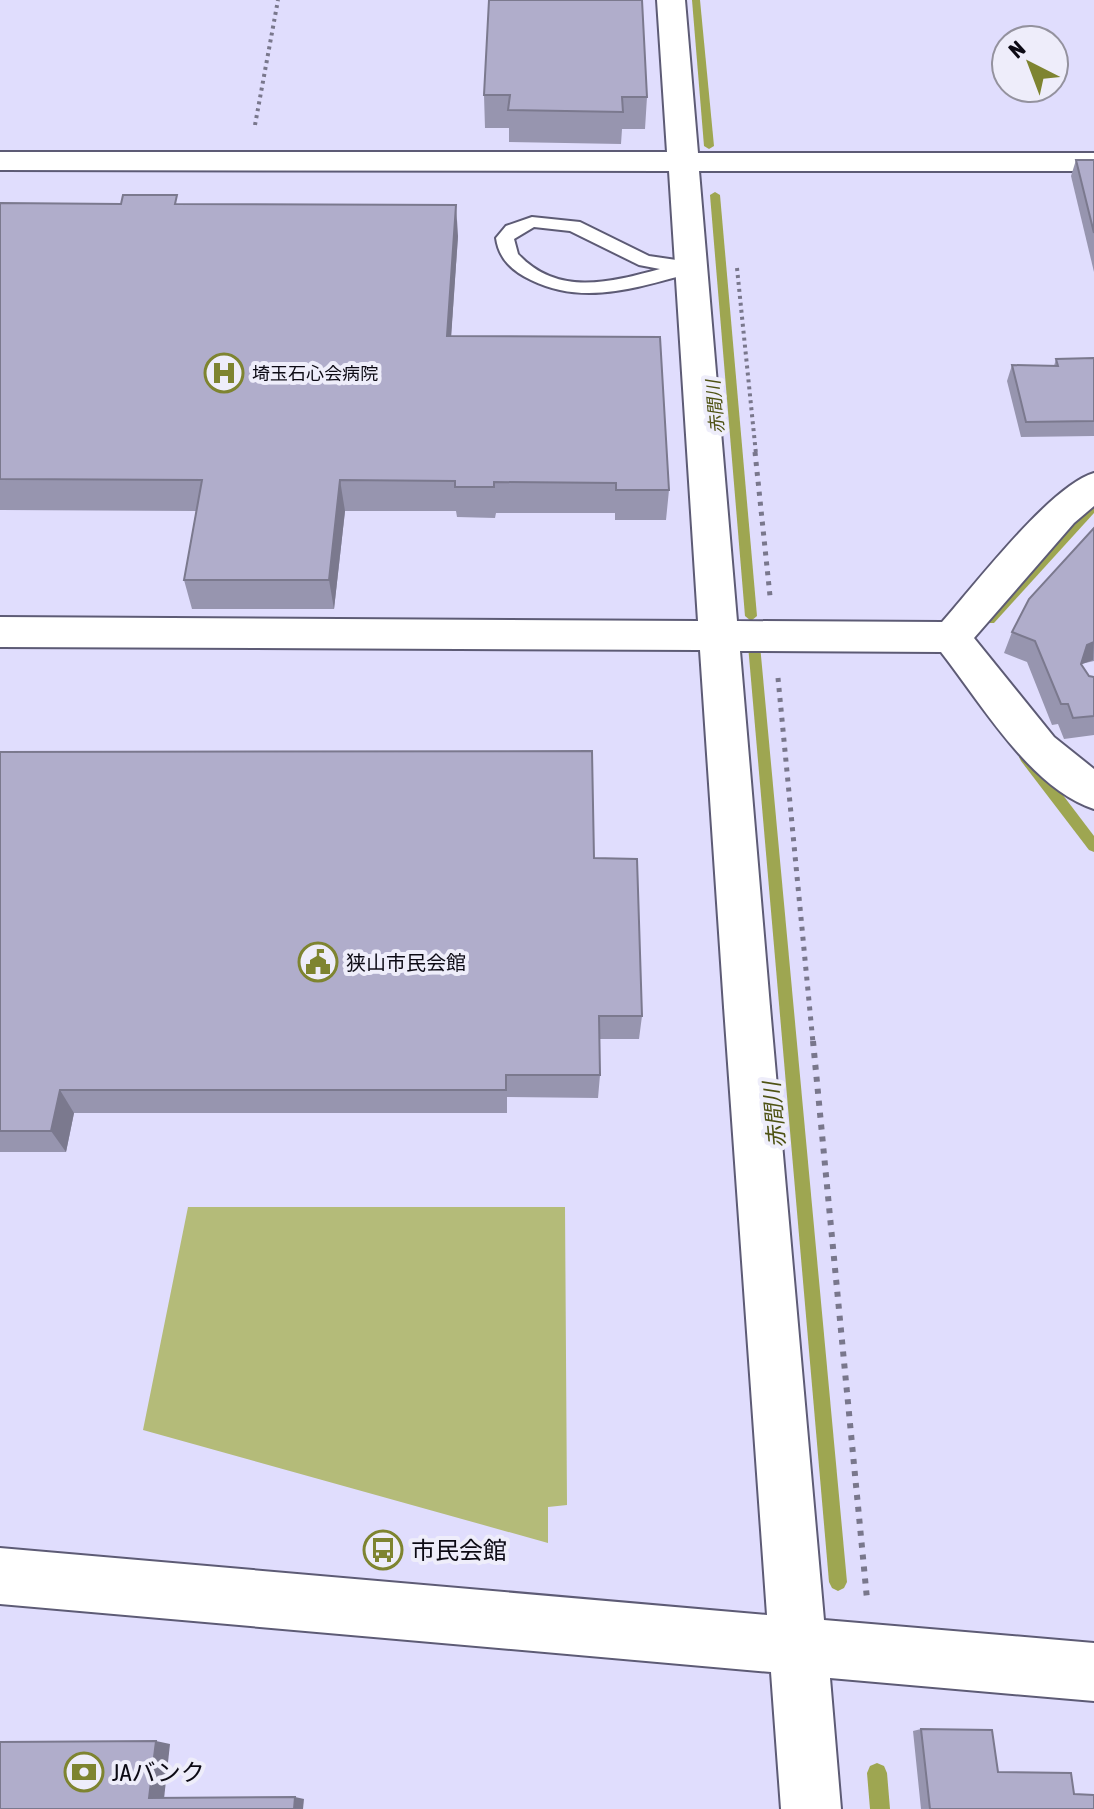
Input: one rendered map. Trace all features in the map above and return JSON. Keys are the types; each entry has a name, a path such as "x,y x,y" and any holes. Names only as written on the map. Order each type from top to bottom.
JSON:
{"street":[{"path":"671,0 811,1809"},
{"path":"0,161 1094,162"},
{"path":"0,632 952,637 1061,514 1094,486"},
{"path":"952,637 1039,749 1094,792"},
{"path":"0,1576 872,1650 1094,1672"}],"lane":[{"path":"532,222 574,226 645,261 690,268 654,273 604,291 584,292 542,279 517,265 506,254 505,238 512,230 532,222"}],"path":[{"path":"248,162 278,0"},
{"path":"735,255 872,1650"}],"green space":[{"path":"188,1207 565,1207 567,1505 548,1507 548,1543 143,1430"}],"building":[{"path":"489,0 642,0 647,97 622,97 623,112 508,110 510,95 484,95"},
{"path":"1076,160 1094,160 1094,233"},
{"name":"埼玉石心会病院","path":"123,195 177,195 175,204 456,205 447,336 660,337 669,490 616,490 616,483 494,482 494,487 455,487 455,481 340,480 329,580 184,580 202,480 0,479 0,203 121,204"},
{"path":"1094,358 1094,421 1026,422 1012,365 1058,366 1056,359"},
{"path":"1094,528 1094,642 1087,645 1081,664 1089,676 1094,677 1094,716 1073,718 1068,704 1061,704 1035,641 1012,632 1029,599"},
{"name":"狭山市民会館","path":"592,751 594,858 637,859 642,1016 599,1016 600,1075 506,1075 506,1090 60,1090 51,1131 0,1131 0,752"},
{"path":"921,1729 992,1730 998,1772 1071,1773 1074,1794 1094,1795 1094,1809 930,1809"},
{"name":"JAバンク","path":"156,1741 149,1798 295,1797 294,1809 0,1809 0,1742"}],"waterway":[{"name":"赤間川","path":"696,0 709,146"},
{"name":"赤間川","path":"715,195 751,616"},
{"path":"990,620 1094,506"},
{"name":"赤間川","path":"754,645 838,1582"},
{"path":"1026,757 1094,846"},
{"name":"赤間川","path":"877,1773 880,1809"}],"place":[{"name":"埼玉石心会病院","path":"224,373"},
{"name":"狭山市民会館","path":"318,962"},
{"name":"市民会館","path":"383,1550"},
{"name":"JAバンク","path":"84,1772"}]}
